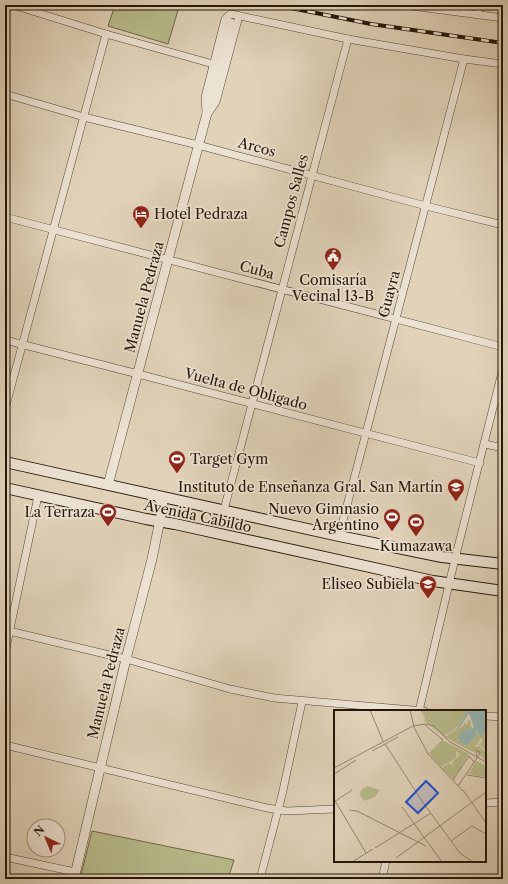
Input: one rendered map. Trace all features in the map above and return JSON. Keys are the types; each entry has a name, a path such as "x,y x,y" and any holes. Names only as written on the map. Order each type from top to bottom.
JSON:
{"main road":[{"name":"Avenida Cabildo","path":"5,462 339,536 455,559 503,564"},
{"name":"Avenida Cabildo","path":"5,488 449,585 503,591"}],"street":[{"path":"13,5 106,34 213,64"},
{"path":"404,5 426,6 503,18"},
{"path":"477,15 480,5"},
{"path":"228,21 228,16 232,14 348,39 464,59 503,64"},
{"name":"Manuela Pedraza","path":"206,116 216,102 239,16"},
{"name":"Manuela Pedraza","path":"206,116 205,97 213,64 228,21"},
{"name":"Manuela Pedraza","path":"108,485 206,116 228,21"},
{"path":"5,409 106,34"},
{"name":"Campos Salles","path":"224,510 348,39"},
{"name":"Guayra","path":"339,536 464,59"},
{"name":"Arcos","path":"5,94 84,117 198,145 503,225"},
{"name":"Cuba","path":"5,217 503,347"},
{"name":"Vuelta de Obligado","path":"5,340 480,463"},
{"path":"419,710 503,368"},
{"path":"485,444 503,448"},
{"name":"Manuela Pedraza","path":"74,876 126,659 152,559 162,505 157,495"},
{"path":"5,653 7,631 38,496"},
{"path":"7,631 126,659 230,689 274,698 302,702 406,710"},
{"path":"260,879 282,794 302,702"},
{"path":"486,716 503,717"},
{"path":"5,745 287,811 334,809"},
{"path":"486,803 503,802"},
{"path":"5,856 74,876"},
{"path":"382,879 386,862"}],"green space":[{"path":"115,5 172,5 179,7 168,44 108,26"},
{"path":"92,831 234,860 228,879 80,879"}],"tunnel":[{"path":"231,21 235,5"}],"railway":[{"path":"276,5 371,24 503,43"}],"place":[{"name":"Hotel Pedraza","path":"141,229"},
{"name":"Comisaría Vecinal 13-B","path":"333,271"},
{"name":"Target Gym","path":"177,474"},
{"name":"Instituto de Enseñanza Gral. San Martín","path":"456,502"},
{"name":"La Terraza","path":"108,527"},
{"name":"Nuevo Gimnasio Argentino","path":"392,532"},
{"name":"Kumazawa","path":"416,537"},
{"name":"Eliseo Subiela","path":"428,599"}]}
